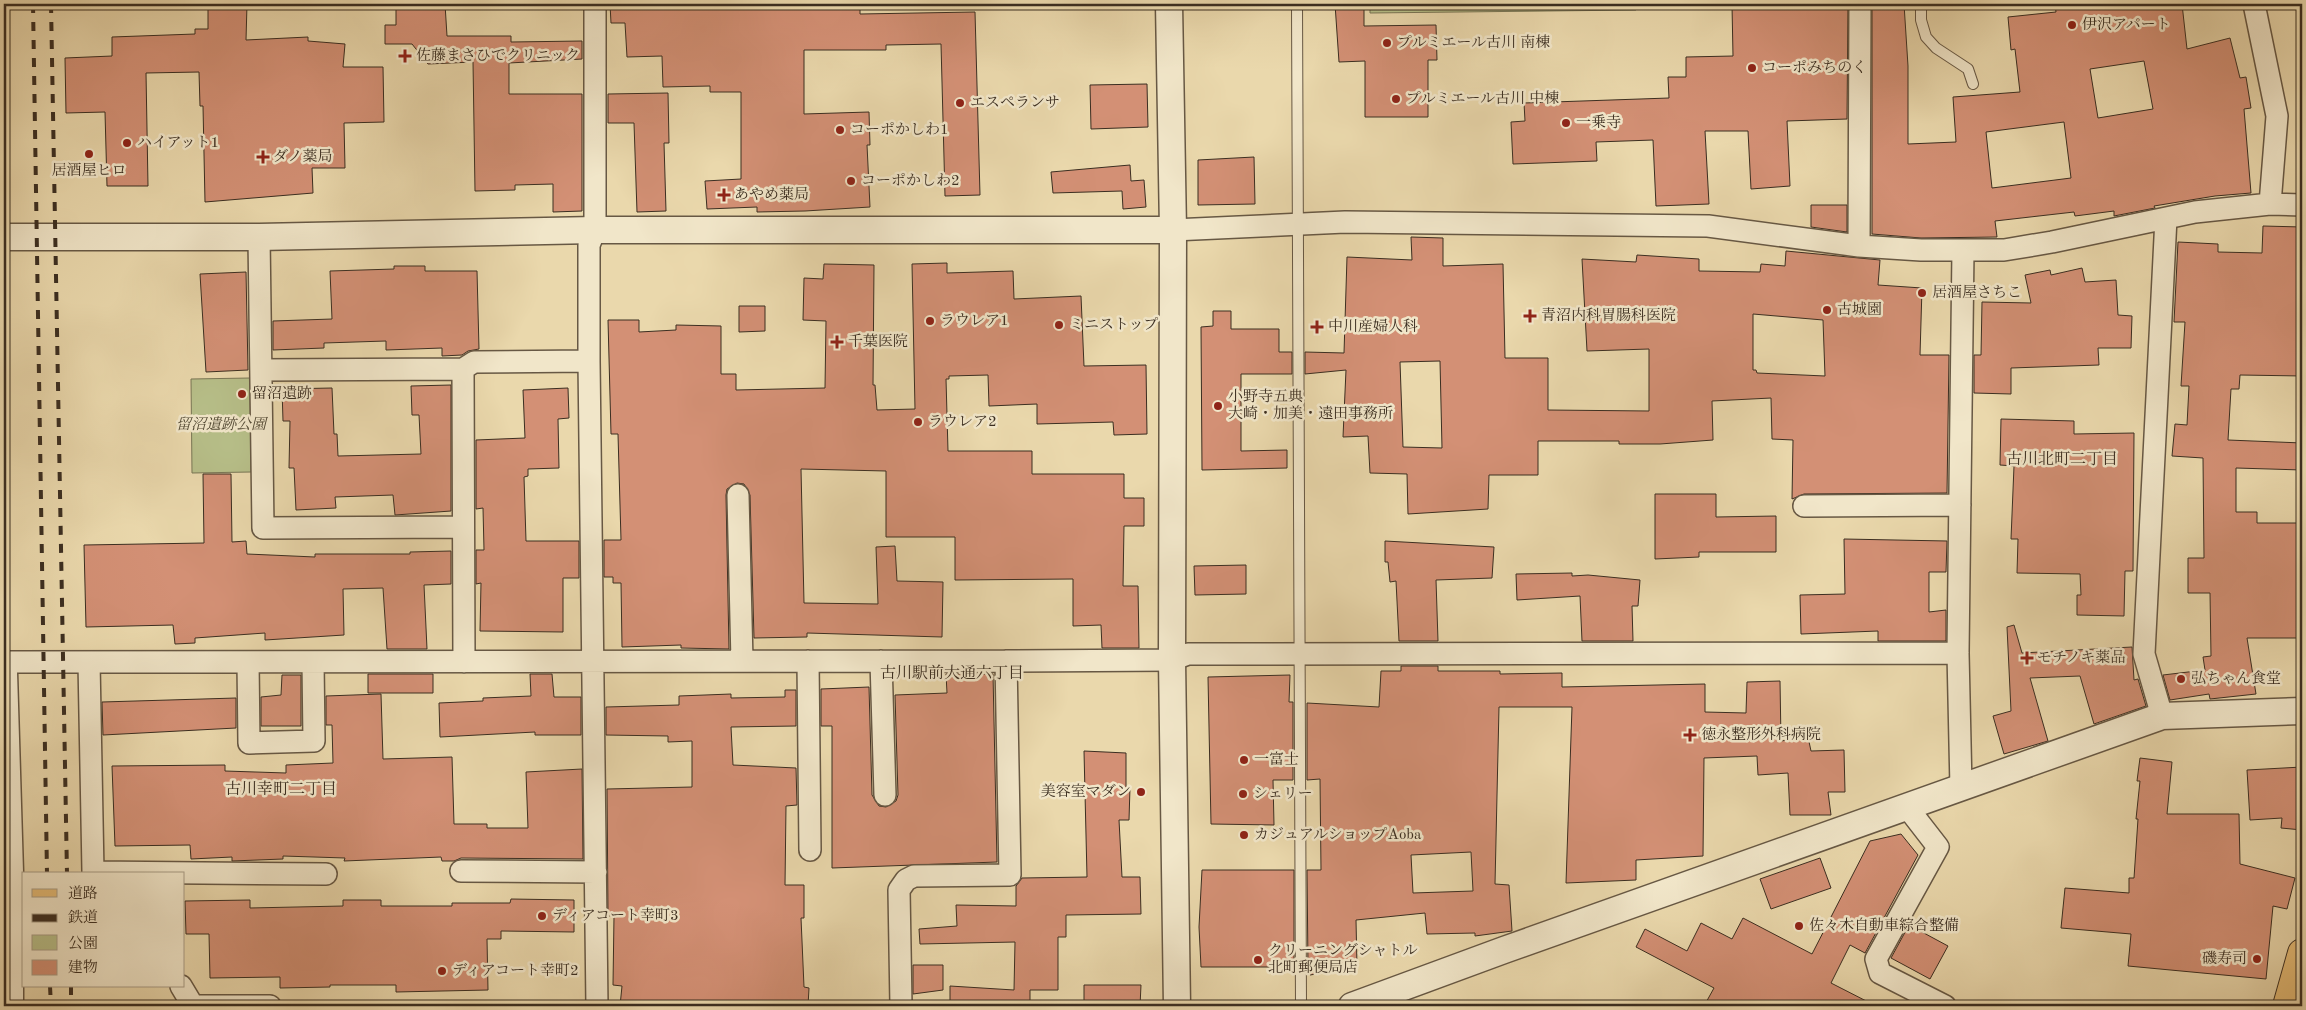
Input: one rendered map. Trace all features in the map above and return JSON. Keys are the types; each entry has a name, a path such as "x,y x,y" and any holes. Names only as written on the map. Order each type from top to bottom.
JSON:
{"main road":[{"path":"2286,1006 2302,953"}],"street":[{"path":"595,4 595,230 589,245 589,361 597,1006"},
{"path":"1169,4 1173,230 1172,660 1176,1006"},
{"path":"1859,246 1860,4"},
{"path":"2254,4 2277,116 2270,204"},
{"path":"4,237 259,237 595,230 1173,230 1344,222 1708,226 1859,246 1921,250 2004,250 2052,242 2195,212 2270,204 2302,205"},
{"path":"2162,716 2144,654 2166,218"},
{"path":"259,237 263,528 463,527"},
{"path":"1961,788 1958,653 1963,250"},
{"path":"261,370 463,368 474,362 589,361"},
{"path":"463,368 464,662"},
{"path":"738,495 742,662"},
{"path":"1804,506 1960,505"},
{"path":"4,662 1006,661 1172,660 1188,654 1299,653 1958,653"},
{"path":"808,661 810,850"},
{"path":"882,661 885,795"},
{"path":"901,1006 899,890 906,880 914,876 1010,875 1006,661"},
{"path":"89,662 93,872"},
{"path":"248,662 249,743 314,741 313,662"},
{"path":"4,672 10,872 10,1006"},
{"path":"1352,1006 2162,716 2302,711"},
{"path":"1907,807 1938,847 1876,959 1880,973 1945,1006"},
{"path":"461,871 596,872"},
{"path":"185,873 326,874"},
{"path":"181,988 193,1006 270,1006"}],"lane":[{"path":"1297,4 1301,1006"},
{"path":"1921,4 1921,20 1926,37 1936,48 1968,69 1973,84"}],"green space":[{"path":"1370,4 1635,4 1636,10 1370,13"},
{"name":"留沼遺跡公園","path":"250,378 251,472 192,473 191,379"}],"building":[{"path":"208,4 247,4 246,40 308,37 308,41 345,44 343,67 383,67 384,122 344,123 345,168 312,168 313,193 205,202 203,106 200,106 199,72 146,73 148,186 107,186 105,112 66,113 65,58 112,56 112,37 195,34 195,29 208,29"},
{"path":"396,4 445,4 447,36 511,36 511,42 582,41 582,59 509,63 509,94 582,94 582,211 553,212 553,184 515,185 515,190 475,191 473,62 428,64 412,44 385,44 385,25 396,25"},
{"path":"610,4 860,4 860,14 975,12 980,195 945,196 941,44 886,45 886,50 804,50 804,114 869,112 870,145 867,145 870,207 757,212 757,207 707,209 705,181 741,179 741,92 710,92 710,86 663,87 662,56 627,57 625,23 611,23"},
{"path":"1335,4 1364,4 1364,26 1436,25 1437,60 1428,60 1428,117 1365,117 1365,61 1339,62"},
{"path":"1848,4 1847,119 1787,121 1790,186 1751,189 1748,131 1705,131 1709,204 1656,206 1653,140 1596,142 1597,161 1513,164 1511,122 1525,121 1524,103 1669,98 1668,77 1686,77 1686,57 1733,56 1732,5"},
{"path":"1872,4 1904,4 1908,66 1908,144 1956,142 1953,97 2020,92 2015,49 2011,50 2008,17 2056,12 2055,4 2084,4 2085,7 2125,4 2182,4 2187,49 2230,38 2240,78 2246,77 2251,108 2244,109 2251,193 2215,196 2154,206 2155,208 2114,216 2114,211 2075,216 2074,212 1995,221 1997,237 1921,238 1872,234","holes":["2144,61 2153,109 2098,118 2090,69","2064,122 2071,178 1992,188 1986,132"]},
{"path":"1147,84 1148,127 1091,129 1090,85"},
{"path":"668,93 669,143 664,143 666,211 637,212 634,123 608,123 608,94"},
{"path":"1254,157 1255,204 1198,205 1198,160"},
{"path":"1130,165 1131,181 1144,180 1146,207 1123,209 1122,191 1053,193 1051,172"},
{"path":"1811,205 1847,205 1847,232 1811,227"},
{"path":"2263,226 2302,227 2302,376 2240,375 2239,389 2231,389 2228,440 2302,443 2302,470 2236,468 2236,512 2257,512 2257,523 2300,523 2299,560 2302,560 2302,638 2247,638 2256,694 2210,699 2209,694 2170,700 2163,675 2205,670 2203,657 2211,656 2210,593 2188,593 2188,558 2204,558 2203,458 2172,456 2175,424 2187,425 2189,386 2181,386 2185,322 2174,322 2178,242 2218,244 2218,252 2262,253"},
{"path":"1411,237 1443,238 1443,266 1503,264 1505,358 1548,358 1548,410 1649,411 1649,349 1587,351 1582,259 1636,262 1637,255 1699,259 1699,271 1760,272 1761,264 1785,266 1786,251 1880,260 1878,285 1922,288 1920,355 1949,355 1947,493 1804,494 1792,499 1793,440 1772,439 1771,398 1712,401 1713,440 1660,444 1619,444 1619,441 1538,441 1538,475 1489,475 1488,509 1408,514 1407,474 1370,473 1368,436 1343,437 1346,370 1305,374 1305,352 1344,353 1347,257 1412,260","holes":["1753,314 1823,320 1825,376 1757,373 1756,370 1753,370","1440,361 1442,448 1403,447 1400,362"]},
{"path":"947,263 947,273 1013,271 1014,299 1081,296 1084,366 1146,365 1147,434 1114,435 1113,422 1037,424 1037,404 989,406 988,375 949,376 949,379 946,379 948,451 1032,451 1032,474 1124,474 1124,498 1144,498 1144,526 1124,526 1123,586 1138,586 1139,648 1102,648 1101,625 1073,626 1073,579 955,580 955,537 886,537 886,471 801,469 804,603 878,604 876,547 895,546 897,581 943,582 942,637 807,633 807,637 754,638 750,495 744,484 737,483 727,489 726,495 729,649 681,648 681,645 622,647 621,583 613,583 613,577 604,577 604,540 621,540 618,434 611,434 608,320 639,320 639,332 676,330 676,325 721,326 721,374 736,374 736,390 825,388 826,321 803,320 804,278 823,279 824,264 874,265 873,385 875,385 877,410 915,409 912,264"},
{"path":"394,266 425,266 425,271 477,271 479,349 468,351 462,355 442,356 442,348 386,350 386,341 324,343 324,348 273,350 273,321 332,319 330,271 394,269"},
{"path":"2082,268 2085,282 2116,280 2118,315 2132,316 2131,348 2098,348 2099,365 2011,368 2011,394 1974,393 1974,355 1981,355 1982,302 2031,303 2025,275 2050,270 2051,275"},
{"path":"246,272 248,370 206,372 200,274"},
{"path":"739,306 765,306 765,331 739,332"},
{"path":"1213,311 1231,311 1231,329 1279,329 1279,352 1292,352 1292,374 1241,374 1241,451 1287,450 1287,468 1202,470 1201,327 1213,326"},
{"path":"451,385 451,511 395,515 393,495 335,497 336,508 296,510 294,468 289,468 290,421 283,421 282,389 332,388 334,434 337,434 338,456 421,454 419,415 412,415 411,386"},
{"path":"568,388 569,418 558,419 559,468 528,469 528,476 524,477 526,541 579,541 579,578 563,578 563,632 480,631 481,583 476,584 476,550 484,550 483,508 476,509 476,440 525,438 523,390"},
{"path":"2001,419 2074,421 2074,434 2134,433 2133,571 2125,571 2124,616 2077,615 2077,595 2081,595 2080,574 2017,573 2018,539 2011,539 2014,466 2000,465"},
{"path":"203,474 231,474 232,542 246,541 247,554 315,557 315,554 410,554 410,552 451,551 451,584 424,585 427,649 387,649 383,588 343,589 344,635 265,640 265,633 195,638 195,643 175,644 173,625 86,627 84,545 204,543"},
{"path":"1655,494 1716,494 1716,517 1776,516 1776,552 1699,552 1699,557 1655,559"},
{"path":"1844,539 1947,541 1946,572 1929,572 1929,612 1946,610 1946,641 1878,641 1878,631 1801,634 1800,595 1845,594"},
{"path":"1385,541 1494,547 1492,578 1436,580 1438,641 1399,641 1396,581 1390,582 1388,562 1385,562"},
{"path":"1246,565 1246,594 1195,595 1194,566"},
{"path":"1572,573 1572,576 1588,575 1640,580 1638,606 1632,606 1633,641 1582,641 1580,596 1517,600 1516,574"},
{"path":"2014,625 2022,653 2132,647 2134,680 2138,679 2146,706 2094,724 2080,676 2030,678 2048,741 2004,754 1993,716 2011,711 2007,627"},
{"path":"1401,666 1438,666 1438,671 1500,671 1500,674 1562,673 1562,687 1705,684 1705,712 1746,713 1747,682 1780,681 1781,741 1808,737 1811,751 1844,750 1845,792 1828,792 1831,815 1790,815 1788,773 1758,775 1757,756 1704,758 1703,856 1636,860 1636,880 1566,883 1572,707 1499,707 1495,884 1509,885 1512,931 1475,936 1475,933 1427,934 1425,913 1356,920 1357,967 1310,975 1308,967 1307,870 1321,870 1320,779 1307,780 1307,703 1379,707 1381,671 1401,671","holes":["1471,852 1473,891 1413,893 1411,855"]},
{"path":"368,674 433,674 433,693 368,693"},
{"path":"530,674 552,674 554,697 581,697 581,735 535,735 535,732 440,737 439,703 483,701 483,698 531,696"},
{"path":"946,674 993,674 997,862 832,868 832,726 821,726 821,689 869,687 872,795 879,806 886,807 896,801 898,795 895,695 947,693"},
{"path":"282,675 301,675 301,726 261,726 261,697 281,695"},
{"path":"1290,675 1289,702 1293,702 1293,780 1273,780 1274,825 1211,824 1208,677"},
{"path":"785,690 796,690 796,726 731,727 733,765 796,768 797,805 786,806 785,885 804,885 804,918 801,918 804,987 809,988 808,1006 620,1006 622,986 613,985 614,916 608,916 607,789 692,787 692,741 668,742 668,736 606,735 606,707 679,705 679,696 731,694 731,698 785,697"},
{"path":"381,694 383,759 452,757 454,824 487,824 487,828 528,828 526,772 582,769 583,859 461,858 454,861 442,861 441,857 344,861 345,858 283,856 283,859 232,861 232,857 191,859 190,845 115,846 112,766 225,765 225,771 286,773 286,765 333,763 332,725 326,725 326,696"},
{"path":"236,698 236,728 103,735 102,702"},
{"path":"1084,751 1126,753 1126,787 1130,787 1129,820 1119,820 1122,877 1140,877 1141,914 1066,915 1066,937 1058,937 1058,990 1030,990 1030,1006 950,1006 950,986 1014,990 1015,942 920,944 919,929 957,926 956,905 1016,906 1016,886 1022,878 1087,877"},
{"path":"2140,758 2172,762 2167,814 2239,814 2240,864 2295,878 2287,909 2273,906 2266,979 2128,966 2131,934 2061,928 2065,888 2129,893 2129,878 2134,878 2138,819 2136,819 2140,781 2137,781"},
{"path":"2302,767 2302,830 2281,828 2282,818 2250,820 2247,770"},
{"path":"1901,834 1918,855 1865,953 1850,945 1831,983 1876,1006 1704,1006 1714,988 1636,947 1645,929 1687,951 1701,923 1732,939 1743,918 1812,954 1870,841"},
{"path":"1820,858 1831,888 1771,909 1760,879"},
{"path":"1202,870 1294,870 1294,967 1201,967 1199,927"},
{"path":"511,899 574,900 574,932 501,931 501,939 487,939 488,990 396,992 396,985 330,985 330,987 280,988 280,977 210,978 209,934 186,934 185,901 250,900 250,908 343,906 343,900 381,900 381,906 452,906 452,903 510,903"},
{"path":"1909,925 1948,946 1930,979 1891,958"},
{"path":"913,965 943,965 943,990 913,994"},
{"path":"1084,985 1141,985 1140,1006 1084,1006"}],"railway":[{"path":"33,4 47,872"},
{"path":"51,4 67,872"},
{"path":"50,988 51,1006"},
{"path":"71,988 71,1006"}],"place":[{"name":"伊沢アパート","path":"2072,25"},
{"name":"プルミエール古川 南棟","path":"1387,43"},
{"name":"佐藤まさひでクリニック","path":"405,56"},
{"name":"コーポみちのく","path":"1752,68"},
{"name":"プルミエール古川 中棟","path":"1396,99"},
{"name":"エスペランサ","path":"960,103"},
{"name":"一乗寺","path":"1566,123"},
{"name":"コーポかしわ1","path":"840,130"},
{"name":"ハイアット1","path":"127,143"},
{"name":"居酒屋ヒロ","path":"89,154"},
{"name":"ダノ薬局","path":"263,157"},
{"name":"コーポかしわ2","path":"851,181"},
{"name":"あやめ薬局","path":"724,195"},
{"name":"居酒屋さちこ","path":"1922,293"},
{"name":"古城園","path":"1827,310"},
{"name":"青沼内科胃腸科医院","path":"1530,316"},
{"name":"ラウレア1","path":"930,321"},
{"name":"ミニストップ","path":"1059,325"},
{"name":"中川産婦人科","path":"1317,327"},
{"name":"千葉医院","path":"837,342"},
{"name":"留沼遺跡","path":"242,394"},
{"name":"小野寺五典 大崎・加美・遠田事務所","path":"1218,406"},
{"name":"ラウレア2","path":"918,422"},
{"name":"モチノキ薬品","path":"2027,658"},
{"name":"弘ちゃん食堂","path":"2181,679"},
{"name":"徳永整形外科病院","path":"1690,735"},
{"name":"一富士","path":"1244,760"},
{"name":"美容室マダン","path":"1141,792"},
{"name":"シェリー","path":"1243,794"},
{"name":"カジュアルショップAoba","path":"1244,835"},
{"name":"ディアコート幸町3","path":"542,916"},
{"name":"佐々木自動車綜合整備","path":"1799,926"},
{"name":"磯寿司","path":"2257,959"},
{"name":"クリーニングシャトル 北町郵便局店","path":"1258,960"},
{"name":"ディアコート幸町2","path":"442,971"}],"district":[{"name":"古川北町二丁目","path":"2062,460"},
{"name":"古川駅前大通六丁目","path":"952,674"},
{"name":"古川幸町二丁目","path":"281,790"}]}
